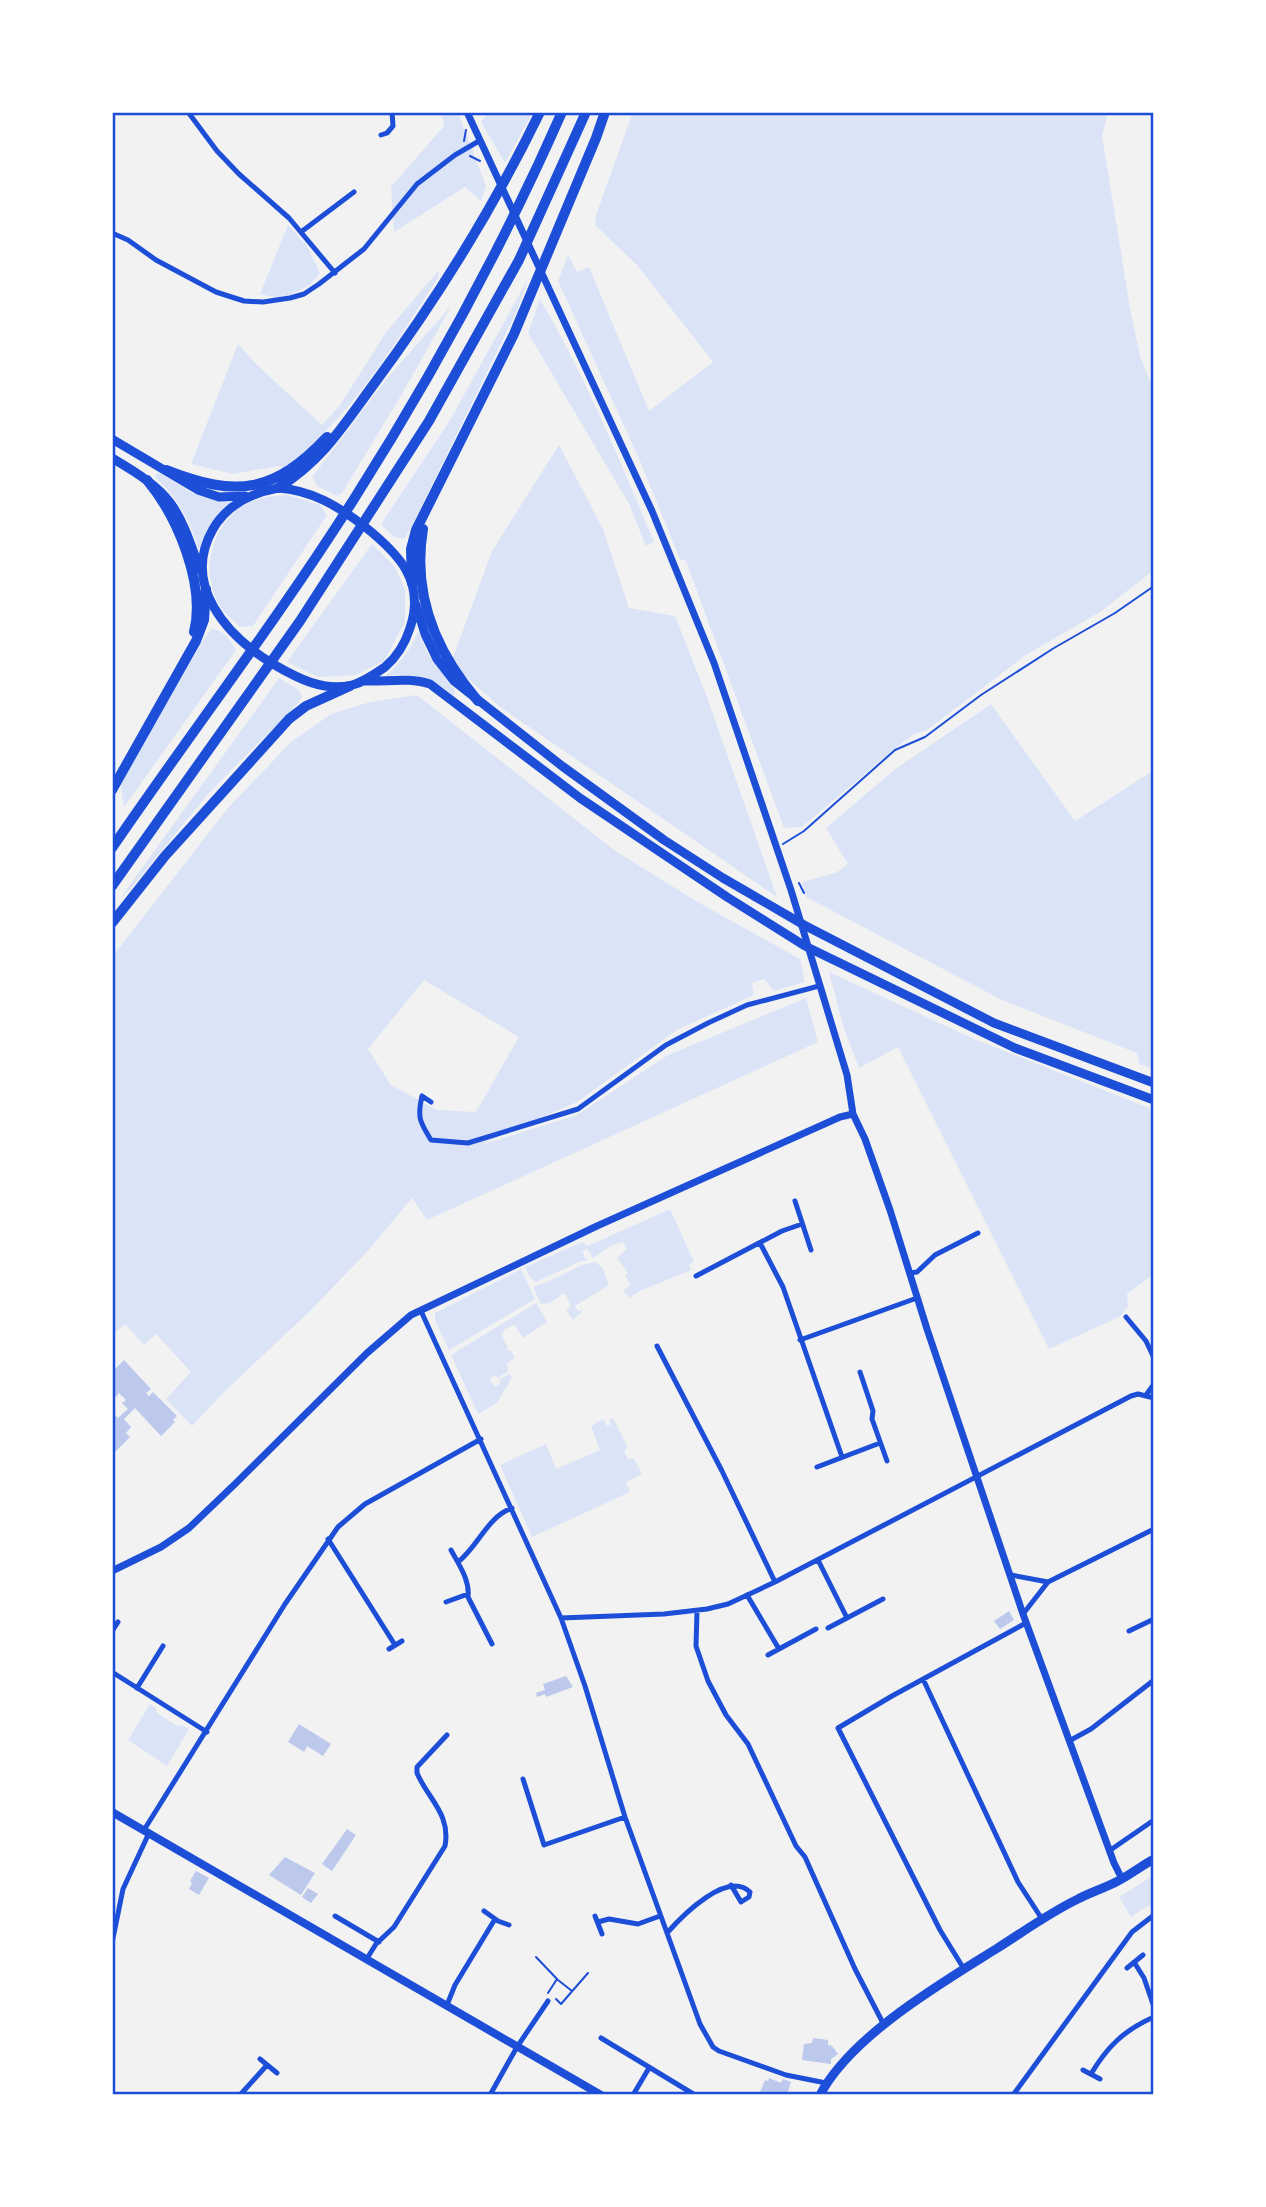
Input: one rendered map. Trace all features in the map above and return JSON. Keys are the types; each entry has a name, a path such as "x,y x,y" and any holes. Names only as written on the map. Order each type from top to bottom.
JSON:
{"highway":[{"path":"278,488 302,474 316,460 347,424 403,345 448,277 508,174 540,112"},
{"path":"112,848 238,671 353,501 482,280 562,112"},
{"path":"112,886 300,621 429,421 519,260 586,112"},
{"path":"412,583 411,549 416,530 519,322 605,112"},
{"path":"166,470 219,487 236,488 273,479 306,459 358,405"},
{"path":"147,480 176,524 197,598 194,632 178,674"},
{"path":"430,506 424,526 419,567 426,605 435,636 445,655 458,678 478,701"},
{"path":"112,790 190,653 203,625 205,586"},
{"path":"112,923 165,856 289,719 306,706 350,686"}],"main road":[{"path":"112,439 209,495 250,496"},
{"path":"112,458 147,480 174,505 220,619 248,647 290,674 312,684 350,686 363,681 388,664 399,652 412,624 416,605"},
{"path":"205,586 203,552 219,519 232,506 250,496 278,488 302,491 321,498 358,521 387,544 404,564 412,583 425,634 454,681 562,766 664,839 837,943 994,1023 1154,1083"},
{"path":"363,681 416,680 430,684 580,798 766,922 842,965 1015,1048 1154,1100"},
{"path":"112,1812 601,2095"},
{"path":"1122,1879 1154,1859"},
{"path":"820,2095 826,2083 845,2061 911,2004 1042,1919 1078,1899 1154,1865"}],"street":[{"path":"188,112 217,151 301,232 335,273"},
{"path":"381,135 387,134 393,126 391,112"},
{"path":"467,112 484,160 552,294 652,511 714,663 791,890 847,1075 853,1114 866,1139 1026,1623 1109,1851 1122,1879"},
{"path":"112,233 216,292 244,301 263,302 304,294 364,249 417,184 455,155 479,141"},
{"path":"301,232 354,192"},
{"path":"332,196 338,204"},
{"path":"431,1102 422,1096 419,1121 431,1140 468,1143 503,1134 578,1109 666,1045 738,1008 819,986"},
{"path":"112,1571 161,1547 188,1528 236,1485 399,1324 597,1226 801,1134 853,1114"},
{"path":"795,1201 811,1250"},
{"path":"696,1276 802,1223"},
{"path":"910,1273 917,1272 935,1255 978,1233"},
{"path":"760,1243 783,1287 842,1457"},
{"path":"800,1340 917,1298"},
{"path":"421,1311 561,1618 582,1675 625,1817 690,1992 699,2024 713,2046 728,2055 780,2073 826,2083"},
{"path":"1126,1317 1146,1341 1154,1358"},
{"path":"657,1346 722,1471 775,1582"},
{"path":"860,1372 887,1461"},
{"path":"1146,1395 1154,1384"},
{"path":"561,1618 697,1611 718,1607 775,1582 1131,1396 1138,1394 1154,1398"},
{"path":"112,1943 124,1889 146,1832 285,1604 328,1539 365,1504 481,1439"},
{"path":"817,1466 880,1443"},
{"path":"458,1562 469,1554 498,1516 512,1508"},
{"path":"1023,1614 1048,1582 1154,1529"},
{"path":"328,1539 392,1647 402,1641"},
{"path":"451,1550 465,1576 468,1594 492,1644"},
{"path":"817,1560 847,1618"},
{"path":"1011,1576 1048,1582"},
{"path":"446,1602 468,1594"},
{"path":"747,1595 779,1649"},
{"path":"828,1628 883,1599"},
{"path":"697,1611 696,1646 708,1681 726,1715 748,1744 884,2025"},
{"path":"1129,1632 1154,1619"},
{"path":"112,1631 118,1622"},
{"path":"964,1969 934,1919 838,1728 1026,1623"},
{"path":"768,1655 816,1629"},
{"path":"137,1688 163,1646"},
{"path":"112,1672 206,1732"},
{"path":"923,1679 1018,1882 1042,1919"},
{"path":"1069,1741 1091,1729 1154,1680"},
{"path":"366,1960 394,1927 445,1846 447,1835 441,1811 416,1773 417,1767 447,1735"},
{"path":"523,1779 544,1845 625,1817"},
{"path":"1109,1851 1154,1820"},
{"path":"667,1933 695,1906 731,1885"},
{"path":"484,1912 509,1925"},
{"path":"1013,2095 1132,1932 1154,1914"},
{"path":"335,1916 379,1942"},
{"path":"602,1934 597,1919 638,1924 660,1916"},
{"path":"447,2005 455,1985 495,1919"},
{"path":"1127,1968 1143,1955"},
{"path":"1134,1962 1144,1978 1154,2007"},
{"path":"490,2095 517,2047 548,2001"},
{"path":"1091,2074 1112,2044 1126,2031 1154,2017"},
{"path":"601,2038 695,2095"},
{"path":"260,2059 277,2073"},
{"path":"240,2095 267,2066"},
{"path":"633,2095 649,2068"},
{"path":"1083,2070 1100,2078"}],"path":[{"path":"459,144 464,142 466,136 463,121"},
{"path":"466,156 484,160"},
{"path":"782,845 804,831 895,750 925,737 991,688 1115,613 1154,586"},
{"path":"799,883 804,894"},
{"path":"536,1957 572,1992"},
{"path":"557,1979 548,1992 561,2004 588,1973"}],"shaded area":[{"path":"441,112 458,112 486,186 481,201 465,187 394,232 391,187 444,126"},
{"path":"488,112 533,112 505,163 481,122"},
{"path":"633,112 1108,112 1102,136 1130,308 1140,356 1154,391 1154,570 1100,612 1026,655 927,730 914,734 802,827 784,828 686,561 680,559 640,461 558,281 568,255 577,272 589,267 649,411 713,362 637,265 595,225 596,215"},
{"path":"288,225 307,246 320,273 310,285 282,299 260,294"},
{"path":"439,270 438,278 369,380 328,429 283,468 279,466 233,474 191,464 238,344 322,425 340,405 387,331"},
{"path":"529,277 517,311 410,530 404,539 394,537 381,524 449,422"},
{"path":"540,299 587,388 628,480 654,542 646,546 629,504 528,333"},
{"path":"452,305 342,493 337,496 317,486 312,477 388,377"},
{"path":"559,445 603,529 629,608 675,616 707,697 777,897 500,707 466,677 452,660 492,551"},
{"path":"158,472 192,493 231,502 211,523 200,548 182,509 155,477"},
{"path":"288,495 320,505 327,515 253,626 240,627 225,613 213,590 210,562 213,548 225,522 246,504 261,498"},
{"path":"372,544 395,567 405,590 405,622 384,661 356,675 319,677 287,662"},
{"path":"212,629 223,633 236,650 124,807 120,783"},
{"path":"418,631 428,654 455,691 454,696 438,684 422,677 386,676 405,655"},
{"path":"279,678 299,690 302,697 299,702 208,794 119,900"},
{"path":"417,695 614,850 696,901 800,959 805,982 774,991 764,979 752,983 754,995 677,1030 577,1102 481,1145 577,1115 668,1055 806,998 818,1042 427,1220 412,1198 366,1253 192,1426 166,1399 191,1372 156,1334 144,1345 125,1324 112,1335 112,957 228,808 291,742 331,714 370,702","holes":["424,980 519,1037 476,1112 437,1110 391,1085 368,1049"]},
{"path":"991,704 1075,821 1154,770 1154,1069 1139,1064 1137,1053 1002,1000 806,897 802,882 836,873 848,864 826,828 894,770"},
{"path":"829,972 974,1039 1154,1110 1154,1274 1127,1294 1128,1306 1121,1316 1049,1349 898,1047 859,1068 843,1026"},
{"path":"670,1209 694,1262 689,1265 691,1270 629,1298 623,1290 631,1285 625,1275 628,1273 617,1258 627,1249 623,1242 612,1245 593,1258 587,1249 582,1252 587,1261 581,1261 536,1282 530,1278 525,1267 582,1242 588,1246"},
{"path":"595,1262 602,1267 609,1285 575,1306 582,1312 573,1320 566,1310 570,1303 564,1293 550,1303 541,1304 533,1287"},
{"path":"521,1269 535,1299 449,1350 435,1320 435,1313"},
{"path":"536,1303 547,1322 523,1338 515,1325 503,1330 501,1335 508,1347 506,1350 511,1351 515,1358 507,1363 508,1371 498,1378 495,1375 490,1379 495,1387 500,1383 499,1380 509,1374 512,1377 497,1403 478,1414 451,1355"},
{"path":"613,1418 628,1448 624,1450 628,1459 634,1458 642,1474 626,1482 630,1492 532,1537 500,1465 546,1444 556,1469 600,1450 591,1426 603,1419 607,1426"},
{"path":"150,1704 156,1708 157,1713 177,1726 182,1725 189,1729 167,1766 128,1740"},
{"path":"1154,1875 1154,1905 1131,1917 1119,1897"}],"building":[{"path":"124,1360 151,1389 146,1393 149,1396 153,1392 177,1416 173,1420 175,1422 161,1436 135,1408 124,1419 131,1427 126,1433 130,1437 115,1452 112,1448 112,1412 118,1418 128,1409 122,1403 126,1400 119,1393 116,1397 112,1393 112,1372"},
{"path":"1009,1611 1014,1620 1000,1629 994,1621"},
{"path":"566,1676 573,1687 546,1697 545,1694 537,1697 536,1693 545,1690 543,1684"},
{"path":"299,1724 331,1744 323,1756 307,1746 304,1752 288,1742"},
{"path":"347,1829 356,1835 332,1871 322,1864"},
{"path":"285,1857 315,1873 301,1895 269,1875"},
{"path":"196,1871 209,1878 199,1895 189,1889"},
{"path":"308,1888 318,1894 311,1903 302,1897"},
{"path":"813,2038 828,2040 828,2045 838,2054 831,2059 831,2064 802,2060 804,2044 812,2043"},
{"path":"769,2078 781,2083 783,2079 791,2082 787,2095 759,2095 765,2080 768,2081"}]}
